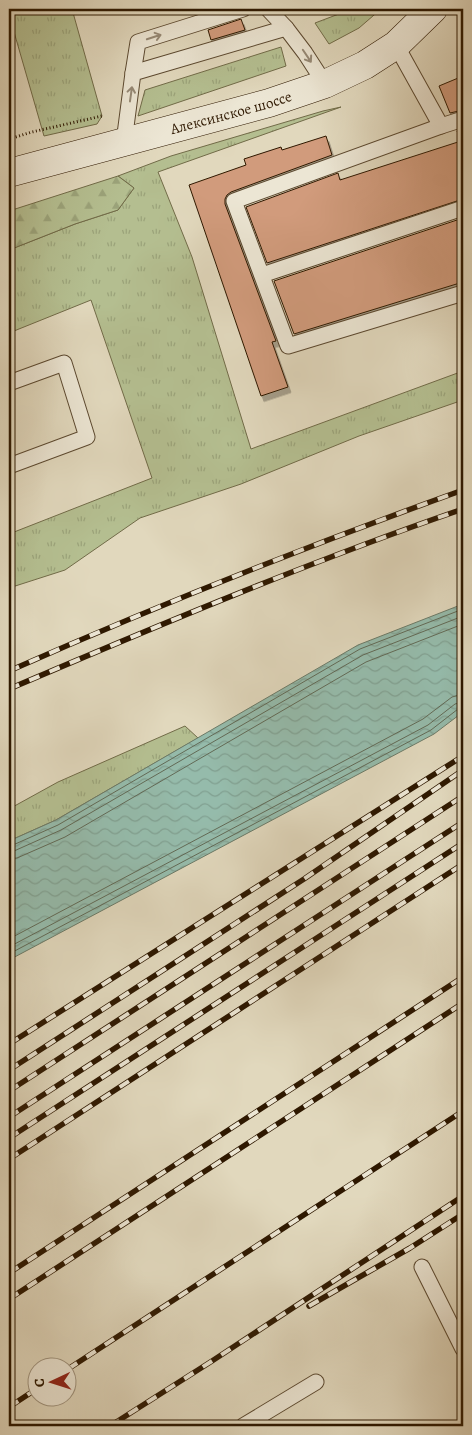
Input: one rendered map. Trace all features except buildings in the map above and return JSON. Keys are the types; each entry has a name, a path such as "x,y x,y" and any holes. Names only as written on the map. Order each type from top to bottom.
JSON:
{"main road":[{"name":"Алексинское шоссе","path":"9,173 269,103 325,84 365,65 396,45 433,9"}],"lane":[{"path":"124,142 138,42 244,9"},
{"path":"268,9 286,28 325,84"},
{"path":"133,73 286,28"},
{"path":"396,45 441,126"},
{"path":"463,119 234,201 288,346 463,294"},
{"path":"262,274 463,208"},
{"path":"9,383 64,363 87,437 9,466"},
{"path":"422,1267 463,1349"},
{"path":"243,1426 316,1382"}],"path":[{"path":"9,139 102,116"}],"green space":[{"path":"11,9 72,9 102,116 97,124 44,136 10,18"},
{"path":"352,9 381,9 359,28 329,44 315,23"},
{"path":"281,47 286,66 138,116 145,90"},
{"path":"341,107 158,172 192,257 251,449 463,371 463,400 359,436 241,484 140,518 65,570 9,588 9,534 152,478 91,300 9,333 9,250 75,224 118,210 134,188 118,176 171,156"},
{"path":"118,176 134,188 118,210 75,224 9,250 9,211"},
{"path":"185,726 198,738 56,820 9,841 9,809 58,782"}],"water":[{"path":"463,604 463,712 434,734 9,960 9,841 56,820 358,645"}],"railway":[{"path":"9,671 235,576 463,490"},
{"path":"9,689 291,572 463,509"},
{"path":"9,1044 463,756"},
{"path":"9,1070 304,879 463,770"},
{"path":"9,1091 463,796"},
{"path":"9,1117 463,822"},
{"path":"9,1138 463,843"},
{"path":"9,1159 463,864"},
{"path":"9,1273 463,977"},
{"path":"9,1299 463,1003"},
{"path":"78,1362 463,1111"},
{"path":"110,1426 463,1196"},
{"path":"309,1306 410,1248 463,1214"},
{"path":"9,1407 28,1395"}]}
